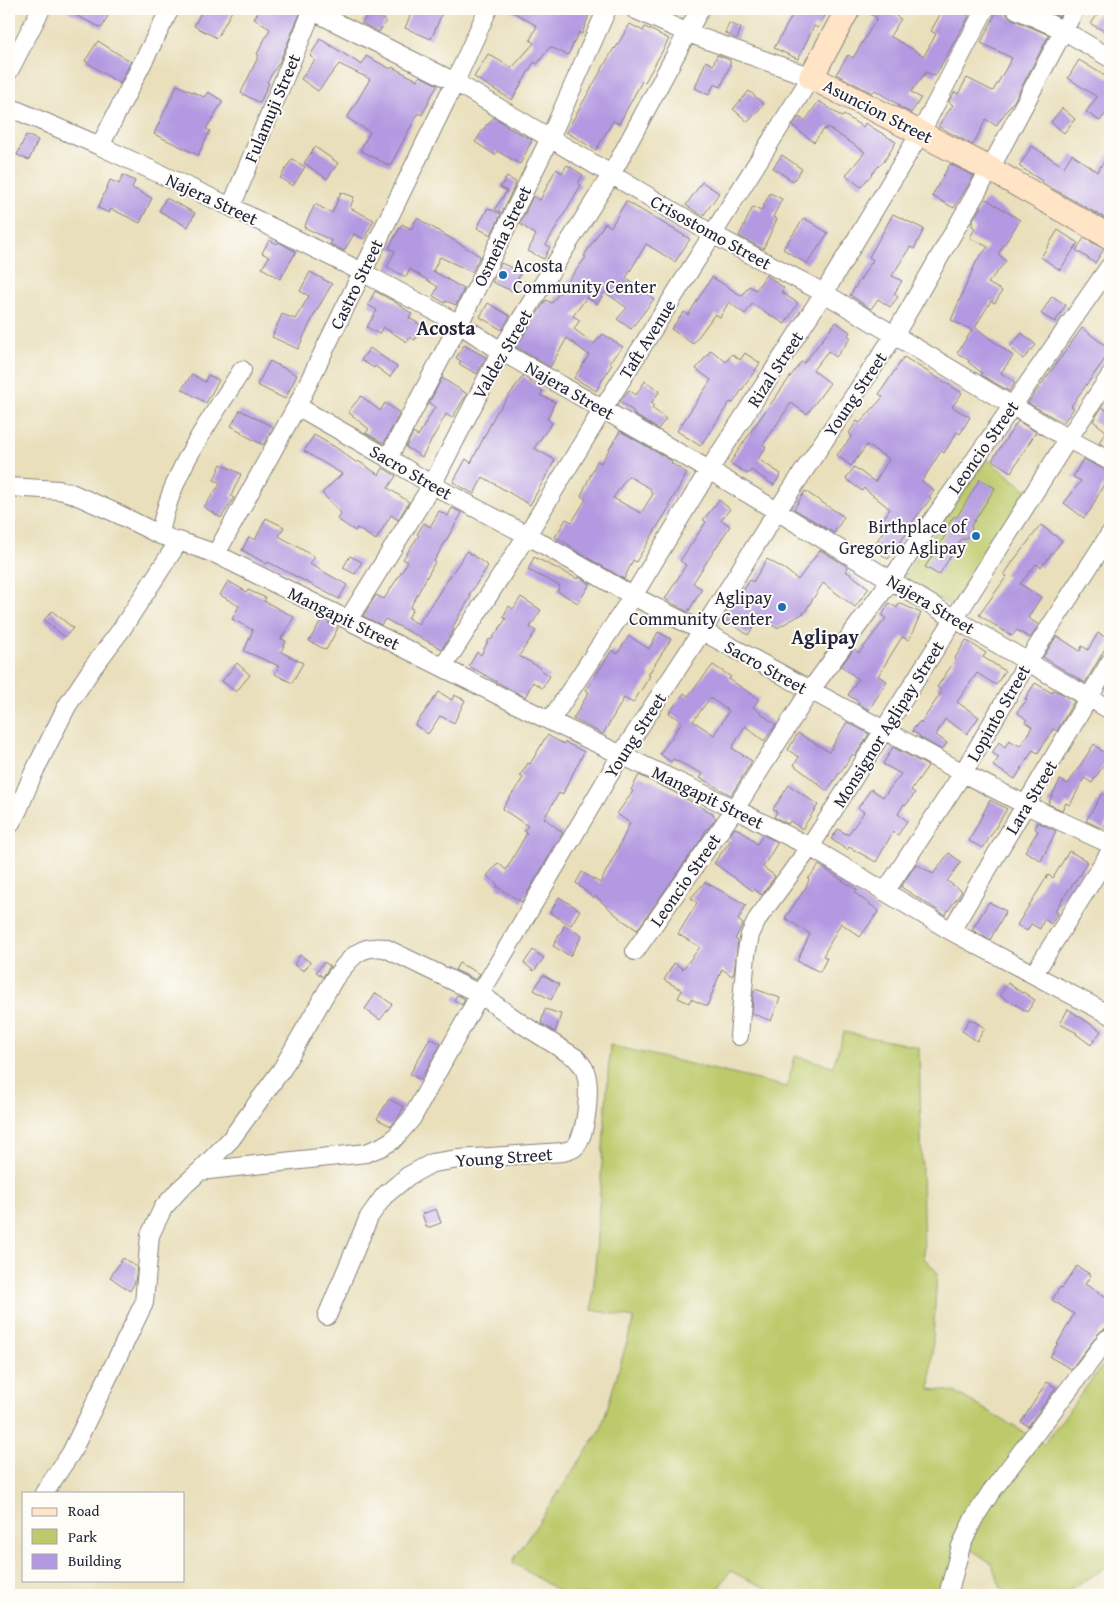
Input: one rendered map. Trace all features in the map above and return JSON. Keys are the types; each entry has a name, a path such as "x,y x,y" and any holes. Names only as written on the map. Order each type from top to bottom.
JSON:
{"street":[{"path":"9,71 40,9"},
{"path":"100,146 170,9"},
{"name":"Crisostomo Street","path":"312,9 455,82 611,176 712,234 824,294 1068,439 1110,461"},
{"name":"Fulamuji Street","path":"231,207 312,9"},
{"name":"Castro Street","path":"216,554 297,406 455,82 488,9"},
{"name":"Osmeña Street","path":"388,458 459,324 550,138 607,9"},
{"name":"Asuncion Street","path":"634,9 688,33 811,76 990,169 1110,237"},
{"name":"Valdez Street","path":"348,620 432,485 502,351 611,176 700,9"},
{"name":"Taft Avenue","path":"442,667 527,535 603,409 811,76 848,9"},
{"name":"Rizal Street","path":"550,721 633,596 709,470 824,294 921,132 986,9"},
{"path":"1016,9 1063,30 1110,58"},
{"name":"Young Street","path":"327,1316 369,1217 384,1196 408,1176 432,1164 450,1161 563,1152 573,1148 581,1138 587,1115 586,1071 582,1064 576,1058 522,1024 480,994 621,755 777,511 894,336 990,169 1075,9"},
{"name":"Najera Street","path":"9,107 100,146 231,207 362,272 459,324 502,351 709,470 955,619 1110,710"},
{"name":"Leoncio Street","path":"635,951 734,809 810,691 891,580 1110,266"},
{"path":"160,535 163,514 171,490 198,439 242,370"},
{"name":"Monsignor Aglipay Street","path":"739,1036 744,973 750,935 758,918 810,847 1068,439 1110,376"},
{"name":"Sacro Street","path":"297,406 432,485 527,535 633,596 702,631 1026,806 1110,844"},
{"name":"Mangapit Street","path":"9,487 59,490 71,493 160,535 216,554 550,721 810,847 952,931 1110,1015"},
{"name":"Lopinto Street","path":"885,892 963,773 1028,661 1110,534"},
{"path":"9,826 67,706 121,630 179,541"},
{"name":"Lara Street","path":"952,931 1110,662"},
{"path":"1034,974 1110,852"},
{"path":"45,1492 71,1453 144,1303 150,1235 162,1208 231,1139 282,1069 334,979 357,953 373,947 385,948 480,994 412,1118 393,1140 381,1148 366,1153 200,1171"},
{"path":"948,1595 961,1546 974,1518 1021,1453 1110,1338"}],"green space":[{"path":"987,459 1028,491 952,606 902,579"},
{"path":"844,1032 919,1047 924,1258 937,1272 930,1389 955,1392 1044,1444 1110,1355 1110,1565 1061,1595 1004,1595 991,1563 960,1542 944,1595 780,1595 730,1571 714,1595 565,1595 512,1562 601,1429 634,1318 592,1310 610,1045 787,1087 795,1056 833,1066"}],"building":[{"path":"63,9 111,9 102,28"},
{"path":"203,9 233,9 217,38 194,26"},
{"path":"260,9 299,9 300,14 279,63 267,82 269,83 260,103 241,93 259,55 257,54 270,29 254,19"},
{"path":"413,9 444,9 431,39 405,28"},
{"path":"508,9 591,9 582,34 579,32 568,55 550,47 537,64 534,62 512,100 474,77 488,54 512,68 534,43 530,40 537,26"},
{"path":"796,9 829,9 818,28 814,26 798,59 774,48"},
{"path":"862,9 901,9 896,16 901,19 890,36 924,56 936,34 931,31 943,9 956,9 969,16 935,76 926,72 911,92 921,98 911,113 875,90 872,93 836,74 848,55 853,58 877,18"},
{"path":"998,9 1006,10 1007,15 1012,19 1049,35 1013,103 996,126 986,119 973,145 938,126 953,105 949,102 950,99 955,92 958,94 967,78 993,91 1012,58 981,43"},
{"path":"1044,9 1063,9 1059,17"},
{"path":"1101,9 1110,9 1110,34 1091,24"},
{"path":"370,10 386,21 379,32 362,23"},
{"path":"729,23 741,28 737,39 725,33"},
{"path":"630,24 643,31 645,27 669,39 645,82 642,81 619,124 613,121 596,150 566,132 614,48"},
{"path":"320,39 362,65 366,56 417,80 420,76 438,85 422,115 418,113 390,166 360,150 370,132 347,118 370,79 339,64 318,91 301,79 315,60 310,56"},
{"path":"98,41 131,62 120,84 85,61"},
{"path":"717,55 730,60 730,65 721,87 714,84 709,95 695,88 706,61 713,65"},
{"path":"1079,60 1110,79 1110,108 1100,121 1086,112 1097,97 1068,78"},
{"path":"177,85 204,97 208,92 223,101 206,129 210,131 198,155 154,134"},
{"path":"749,91 764,104 748,122 733,109"},
{"path":"819,101 842,117 844,115 863,127 865,123 896,142 883,163 861,187 846,175 865,152 827,127 814,142 793,126 799,117 805,121"},
{"path":"1062,108 1075,119 1064,133 1051,122"},
{"path":"494,117 532,140 520,164 497,151 495,155 475,142"},
{"path":"26,135 38,140 29,160 17,155"},
{"path":"1032,146 1064,167 1072,154 1097,172 1110,152 1110,221 1041,182 1019,166"},
{"path":"315,147 338,163 327,179 304,163"},
{"path":"782,155 802,169 793,181 773,168"},
{"path":"292,159 305,167 293,186 280,178"},
{"path":"950,164 974,176 954,208 932,196"},
{"path":"567,165 583,175 578,183 581,185 546,245 550,247 544,259 528,251 536,235 520,224 533,196 540,200 556,169 562,173"},
{"path":"123,175 135,181 132,188 152,198 140,223 111,209 109,213 98,208 110,180 119,184"},
{"path":"507,177 516,182 502,213 495,209 507,191 500,187"},
{"path":"702,182 719,193 703,216 686,205"},
{"path":"341,192 354,197 350,208 374,220 364,239 354,234 344,251 330,244 332,241 304,227 315,204 332,213"},
{"path":"770,193 782,199 773,217 777,219 763,249 739,236 753,207 761,211"},
{"path":"166,198 195,213 188,227 159,211"},
{"path":"986,199 1020,220 998,254 1006,261 988,283 1002,291 995,303 991,301 975,327 1013,356 1001,373 1015,382 1009,391 981,375 982,373 968,362 969,360 957,353 972,330 951,320 977,260 988,247 970,238 975,228 972,226 972,221"},
{"path":"626,201 690,239 675,262 646,244 626,278 654,299 631,329 617,319 627,308 605,292 597,304 587,297 573,316 580,320 574,329 594,344 603,334 623,347 609,362 612,364 596,391 574,378 589,355 567,338 550,367 516,347 546,300 552,303 586,257 584,256 605,223 611,227"},
{"path":"488,208 501,214 491,235 477,228"},
{"path":"893,214 924,229 914,249 910,247 892,276 902,281 894,294 898,297 890,307 878,299 871,309 850,295 873,260 869,257"},
{"path":"417,218 480,256 472,272 440,257 433,271 464,289 456,305 446,301 445,303 433,296 438,287 410,269 406,277 387,267 395,251 389,248 402,224 411,229"},
{"path":"804,218 828,233 807,264 783,249"},
{"path":"1058,230 1078,243 1060,270 1041,257"},
{"path":"1084,238 1104,249 1095,263 1076,250"},
{"path":"269,240 277,244 279,242 296,252 280,279 262,268 269,257 262,253"},
{"name":"Acosta Community Center","path":"501,263 521,272 512,291 492,282"},
{"path":"310,272 332,284 314,315 298,349 272,337 282,314 295,319 309,296 300,291"},
{"path":"766,275 784,288 781,292 798,303 785,324 752,304 745,314 729,302 720,317 715,314 693,344 671,329 684,312 688,315 712,277 742,296 749,286 756,290"},
{"path":"375,291 412,314 409,318 423,326 415,340 410,337 407,342 383,327 379,334 367,327 377,310 368,305"},
{"path":"1052,296 1066,305 1055,322 1041,314"},
{"path":"488,303 510,316 502,330 480,317"},
{"path":"836,322 850,332 848,335 851,338 836,357 828,351 813,370 830,383 807,414 791,403 763,445 766,447 758,459 781,474 774,485 751,470 748,474 730,463 801,362 804,363"},
{"path":"1082,328 1110,349 1110,352 1071,406 1074,408 1063,423 1028,403"},
{"path":"1022,333 1036,345 1023,359 1010,347"},
{"path":"464,345 486,357 477,374 459,364 461,361 456,358"},
{"path":"370,348 397,367 390,377 375,366 374,368 361,360"},
{"path":"711,350 726,362 732,354 740,360 745,353 760,363 733,403 730,402 700,446 677,431 711,380 696,369"},
{"path":"904,357 962,393 952,407 970,417 960,434 957,432 944,453 941,451 922,481 934,490 929,497 931,498 907,529 909,530 888,559 872,548 885,529 879,525 890,509 864,488 862,491 846,479 854,467 875,482 889,459 867,445 851,466 837,455 852,436 849,433 857,421 860,423 883,397 879,394"},
{"path":"270,361 297,375 285,399 257,385"},
{"path":"192,374 205,382 208,375 219,380 206,403 182,389"},
{"path":"523,376 543,391 540,395 555,402 547,419 552,423 534,448 555,460 530,505 483,477 474,494 453,482 466,459 471,463 497,411"},
{"path":"442,378 467,394 452,418 446,414 422,457 406,447 413,433 418,436 435,407 429,403"},
{"path":"645,381 660,391 651,403 654,404 652,408 666,419 658,429 633,414 634,412 620,401 629,390 636,395"},
{"path":"361,396 380,411 385,403 400,413 384,443 366,433 369,429 348,412"},
{"path":"1102,407 1110,413 1110,449 1099,443 1106,431 1093,421"},
{"path":"240,410 273,427 263,445 231,426"},
{"path":"1018,421 1036,432 1011,472 992,460"},
{"path":"620,431 672,461 671,463 687,473 670,506 636,562 633,560 624,579 555,537 566,519 572,522 586,499 581,496 597,461 601,463","holes":["628,476 651,489 650,492 653,494 641,513 613,498"]},
{"path":"314,435 379,475 383,468 396,476 388,488 409,502 398,520 391,515 376,540 357,528 355,531 337,519 341,513 322,493 342,474 304,451"},
{"path":"1083,459 1110,472 1091,509 1084,518 1064,503 1081,481 1073,477"},
{"path":"221,464 241,474 231,496 234,498 221,518 204,507 221,483 214,480"},
{"path":"980,479 995,488 971,526 972,529 966,539 961,539 939,575 925,567 948,531 947,528 953,517 957,517"},
{"path":"805,491 844,517 834,533 794,509"},
{"path":"719,500 730,509 721,520 730,526 693,583 702,589 688,612 665,599 686,565 680,561 706,522 703,520"},
{"path":"452,508 462,513 434,561 410,608 413,609 408,618 418,624 467,551 488,566 469,595 471,596 442,649 385,619 381,625 363,616 376,595 384,599 408,562 403,559 419,535 417,534 424,523 430,527 439,511 448,516"},
{"path":"266,518 284,527 279,536 315,557 310,564 347,585 339,599 242,550 249,537 255,540"},
{"path":"1041,525 1062,541 1041,567 1036,564 1020,584 1041,597 1028,618 1039,625 1030,638 1017,630 1012,636 979,615 1007,576 1004,575 1014,560"},
{"path":"820,550 848,567 846,571 869,588 855,607 823,583 804,613 777,628 759,619 748,635 723,618 750,580 753,582 767,559 786,570 798,580"},
{"path":"350,556 362,562 355,574 343,568"},
{"path":"534,557 578,579 579,577 590,584 578,603 557,591 560,586 528,570"},
{"path":"228,581 247,592 248,590 266,598 264,601 294,617 281,639 286,641 281,652 303,663 292,683 275,674 279,666 244,651 253,630 232,619 239,606 220,595"},
{"path":"521,597 541,610 530,627 536,631 519,656 541,668 550,676 542,688 533,682 525,697 469,666 477,652 481,655 489,639 491,640 506,619 503,617 509,606 513,609"},
{"path":"889,603 897,608 899,603 921,613 909,640 902,637 878,676 887,681 869,710 858,704 859,702 848,695 858,679 841,666 854,649 859,653 886,618 882,616"},
{"path":"52,611 73,628 65,637 44,620"},
{"path":"322,619 338,628 326,650 309,641"},
{"path":"658,632 671,639 633,703 624,698 603,734 573,719 589,692 586,690 612,650 617,654 629,636 649,649"},
{"path":"1098,633 1110,640 1085,683 1043,657 1057,636 1080,651 1082,646 1088,650"},
{"path":"966,640 986,653 983,657 1005,671 996,685 977,673 957,702 979,717 967,734 945,719 936,735 947,743 942,750 912,731 920,721 921,723 942,691 937,687"},
{"path":"237,663 250,675 236,692 222,681"},
{"path":"713,665 731,677 729,679 759,699 753,707 776,725 764,741 745,726 732,748 752,761 731,795 700,778 703,774 673,759 671,762 660,754 682,722 669,713 684,693 688,696","holes":["710,698 729,711 714,735 693,721"]},
{"path":"1035,683 1052,693 1053,690 1057,691 1074,701 1057,731 1053,729 1038,753 1033,750 1015,779 993,766 999,757 992,753 999,742 1005,747 1009,740 1020,746 1032,727 1017,712 1027,700 1025,699"},
{"path":"439,692 452,700 454,695 465,700 454,723 440,716 428,734 415,725"},
{"path":"847,722 869,734 855,756 853,754 827,791 794,765 799,757 788,750 798,733 829,752"},
{"path":"547,735 584,752 562,795 559,793 544,818 563,833 522,902 497,887 498,885 487,876 498,863 506,870 527,833 524,831 528,826 502,809 523,778 520,776 528,763 530,764"},
{"path":"1094,744 1109,757 1092,783 1084,778 1070,805 1066,803 1062,810 1048,804 1060,780 1068,784"},
{"path":"893,747 928,766 911,790 915,793 906,805 904,804 898,814 907,821 898,835 893,832 876,862 849,847 847,850 831,839 838,829 848,835 864,812 858,808 871,789 883,797 901,774 883,764"},
{"path":"639,775 714,814 713,816 716,818 707,828 700,841 637,930 576,883 582,872 600,883 630,823 617,814 633,791 631,790"},
{"path":"789,785 818,805 802,829 790,821 788,824 774,817 777,812 773,809"},
{"path":"1102,794 1110,799 1110,816 1103,829 1086,821"},
{"path":"990,800 1007,809 983,848 969,841"},
{"path":"1038,822 1056,831 1041,861 1025,851 1038,831 1035,829"},
{"path":"735,828 742,831 757,844 763,835 778,842 763,867 775,876 762,895 754,889 753,891 714,863 731,840 727,838"},
{"path":"1069,851 1087,861 1080,876 1055,911 1058,913 1051,924 1044,919 1040,929 1031,924 1027,931 1017,925 1048,875 1053,878"},
{"path":"949,853 961,862 947,881 962,891 945,915 901,887 916,864 933,874"},
{"path":"819,865 857,890 855,893 879,911 860,937 841,923 823,956 827,958 820,972 797,961 810,934 785,918 805,889 808,879"},
{"path":"705,882 746,905 738,920 743,924 735,939 738,941 734,973 732,976 722,969 707,1006 691,999 689,1003 678,998 682,990 664,980 674,963 683,969 700,947 678,934 697,903 691,898"},
{"path":"559,897 580,910 571,925 550,913"},
{"path":"989,902 1006,911 990,940 972,930"},
{"path":"565,925 582,936 570,956 553,946"},
{"path":"533,950 544,958 534,971 524,963"},
{"path":"300,955 310,962 304,971 294,965"},
{"path":"324,962 330,966 323,977 316,972"},
{"path":"459,963 480,974 476,980 455,970"},
{"path":"543,975 559,984 551,1000 534,990"},
{"path":"1008,983 1035,1000 1027,1012 1000,995"},
{"path":"755,989 780,998 771,1021 752,1013"},
{"path":"376,993 392,1004 380,1020 365,1009"},
{"path":"457,995 465,999 462,1005 454,1000"},
{"path":"545,1009 561,1014 555,1032 541,1023"},
{"path":"1068,1009 1101,1031 1091,1045 1077,1033 1060,1024"},
{"path":"970,1019 985,1028 977,1041 962,1031"},
{"path":"430,1038 441,1044 421,1080 410,1074"},
{"path":"389,1099 404,1107 391,1126 377,1119"},
{"path":"436,1209 441,1223 427,1228 422,1214"},
{"path":"123,1258 137,1267 135,1282 130,1291 110,1277"},
{"path":"1077,1266 1091,1275 1085,1284 1110,1299 1110,1328 1104,1329 1099,1333 1071,1369 1050,1357 1074,1314 1052,1300"},
{"path":"1047,1382 1056,1388 1028,1426 1021,1422"}],"place":[{"name":"Acosta Community Center","path":"503,275"},
{"name":"Birthplace of Gregorio Aglipay","path":"976,536"},
{"name":"Aglipay Community Center","path":"782,607"}],"district":[{"name":"Acosta","path":"446,327"},
{"name":"Aglipay","path":"825,636"}]}
